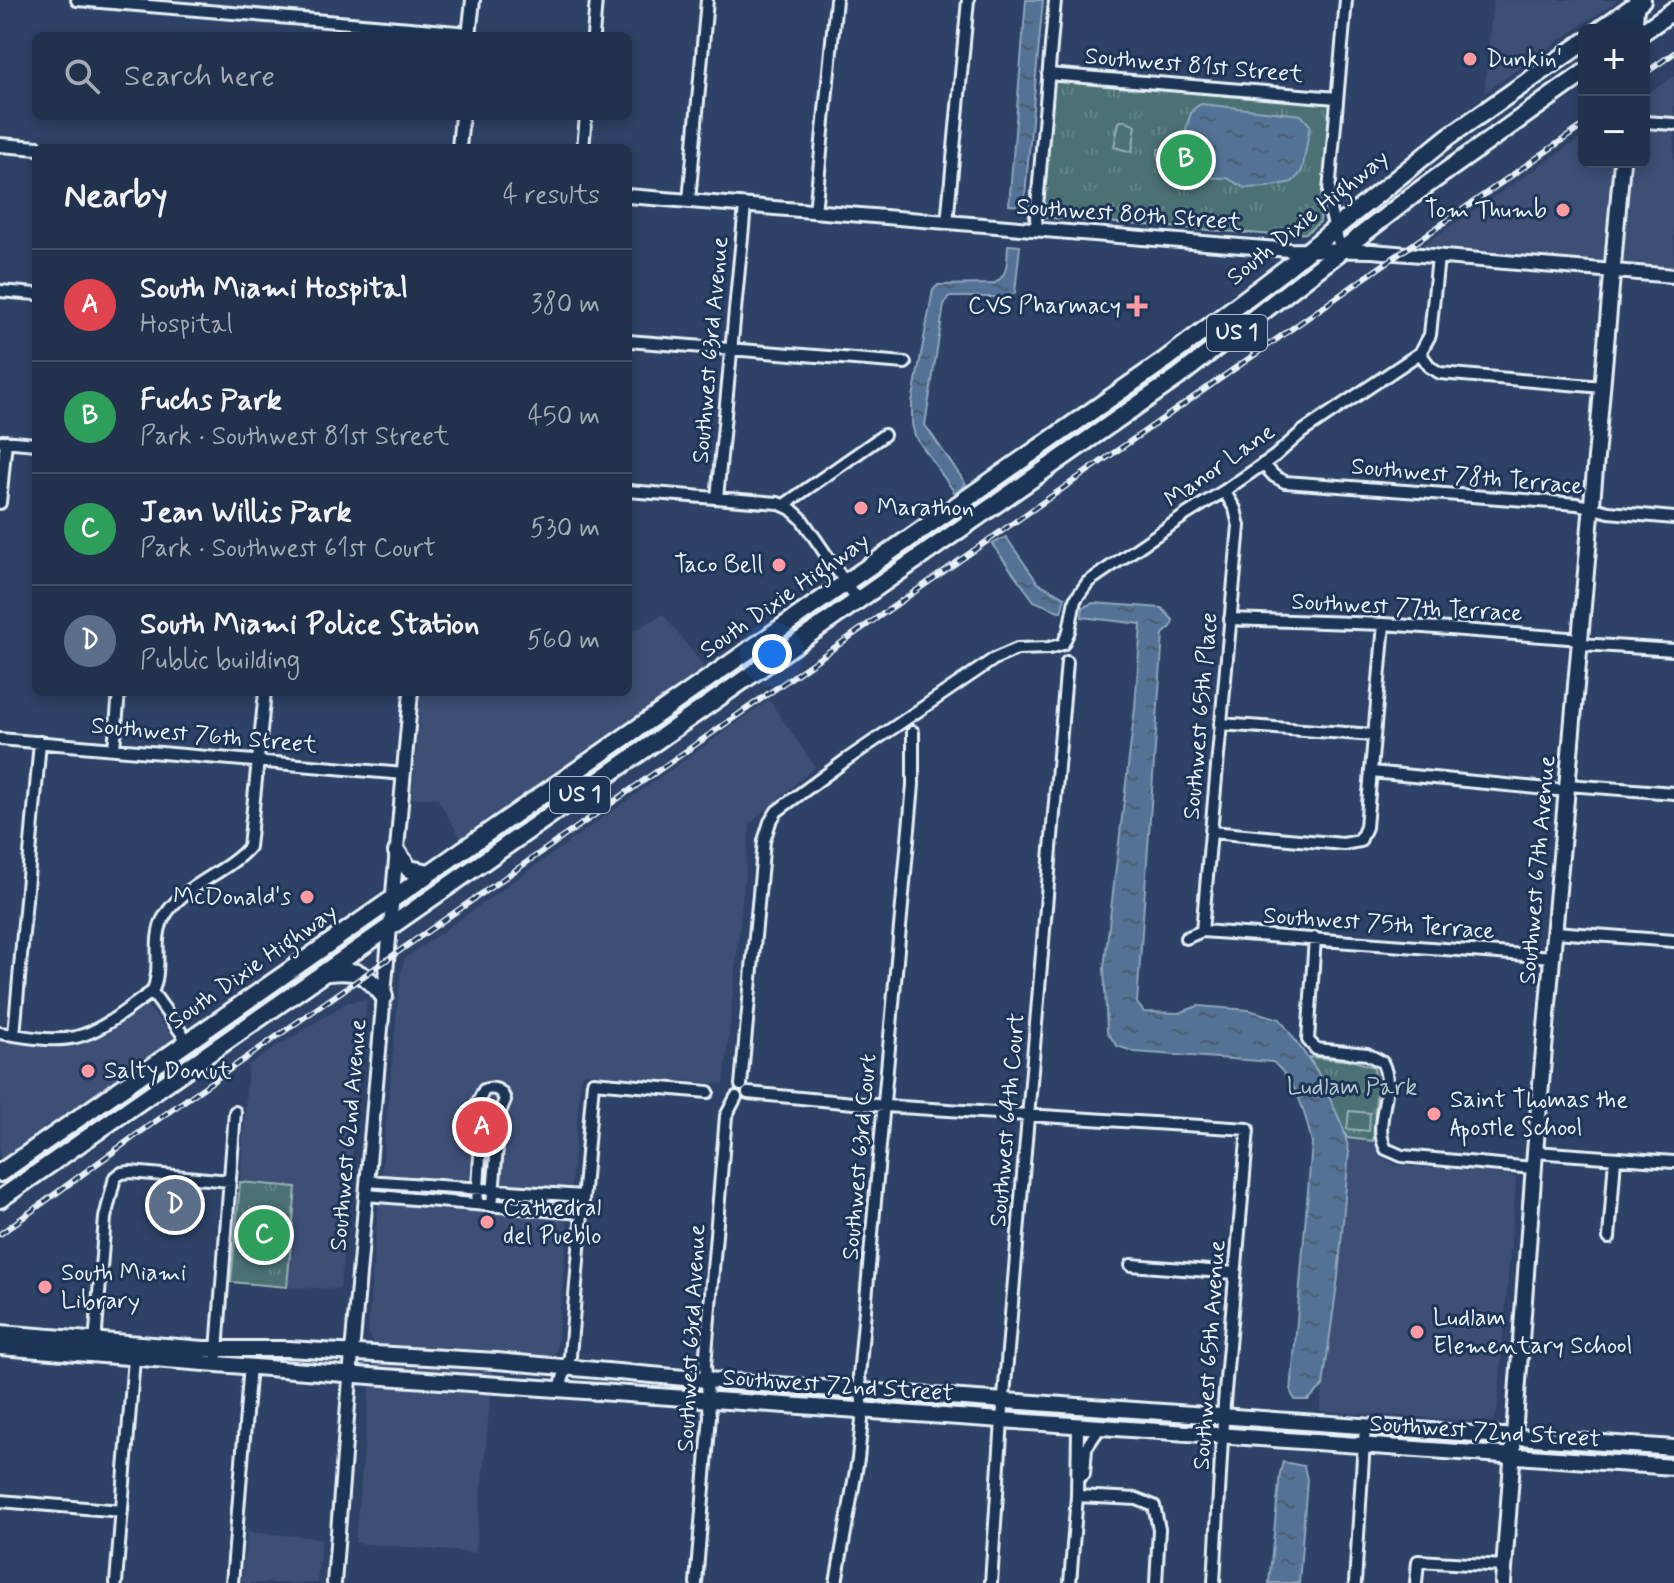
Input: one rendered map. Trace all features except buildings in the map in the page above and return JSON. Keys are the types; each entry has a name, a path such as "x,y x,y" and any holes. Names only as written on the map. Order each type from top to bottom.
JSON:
{"highway":[{"path":"1608,24 1638,1"},
{"path":"1650,27 1674,10"},
{"name":"South Dixie Highway","path":"0,1173 1200,335 1448,137 1578,46"},
{"name":"South Dixie Highway","path":"0,1199 8,1187 175,1078 1211,353 1440,174 1578,77"},
{"path":"1050,464 1058,451 1091,427 1094,409"},
{"path":"397,852 411,871 430,873"},
{"path":"327,972 355,971 370,979 384,996"},
{"path":"175,1078 188,1042 207,1047 220,1046"}],"main road":[{"path":"1635,24 1638,1"},
{"name":"Southwest 67th Avenue","path":"1503,1583 1533,1168 1622,168"},
{"name":"Southwest 72nd Street","path":"0,1333 95,1348 134,1358 217,1357 281,1349 352,1353 568,1366 707,1380 1674,1448"},
{"name":"Southwest 72nd Street","path":"0,1347 95,1348 217,1357 250,1365 350,1374 1674,1467"}],"street":[{"path":"77,0 179,4 450,32"},
{"path":"469,32 473,0"},
{"path":"593,32 596,0"},
{"path":"689,201 707,0"},
{"path":"815,212 836,0"},
{"path":"947,223 968,0"},
{"path":"1037,230 1035,222 1055,0"},
{"path":"1341,251 1328,203 1346,0"},
{"name":"Southwest 81st Street","path":"1048,74 1337,98"},
{"path":"459,144 462,120"},
{"path":"583,144 586,120"},
{"path":"1650,122 1674,124"},
{"path":"0,145 32,148"},
{"name":"Southwest 80th Street","path":"632,196 1307,251 1438,257 1674,276"},
{"name":"Southwest 63rd Avenue","path":"717,498 745,206"},
{"path":"1438,257 1430,335 1420,353 1430,367 1440,373 1603,387"},
{"path":"0,291 32,294"},
{"path":"632,341 905,363"},
{"name":"Manor Lane","path":"745,1089 763,846 770,822 785,803 998,656 1017,649 1060,646 1068,635 1076,597 1088,582 1420,353"},
{"path":"784,505 884,435"},
{"path":"0,503 3,441 32,444"},
{"name":"Southwest 78th Terrace","path":"1263,464 1285,482 1577,504 1674,518"},
{"path":"632,491 784,505 801,518 858,601"},
{"name":"Southwest 65th Place","path":"1202,931 1239,521 1224,491"},
{"name":"Southwest 77th Terrace","path":"1230,619 1384,624 1674,650"},
{"path":"1211,832 1343,844 1360,841 1366,827 1384,624"},
{"name":"Southwest 64th Court","path":"991,1583 1003,1401 1067,662"},
{"path":"114,748 119,696"},
{"path":"0,1033 58,1039 83,1035 152,992 156,980 160,926 168,912 186,894 249,847 265,696"},
{"name":"Southwest 62nd Avenue","path":"334,1583 411,696"},
{"path":"1220,724 1374,735"},
{"name":"Southwest 63rd Court","path":"836,1583 855,1485 863,1410 859,1376 913,785 913,732"},
{"name":"Southwest 76th Street","path":"0,739 404,774"},
{"path":"14,1035 40,742"},
{"path":"1371,772 1674,793"},
{"path":"1186,938 1202,931"},
{"name":"Southwest 75th Terrace","path":"1202,931 1553,957"},
{"path":"1555,932 1674,941"},
{"path":"1315,938 1307,1033 1309,1043 1319,1049 1367,1054 1382,1062 1387,1079 1381,1128 1384,1146 1391,1153 1402,1156 1533,1168"},
{"path":"152,992 188,1042"},
{"path":"560,1388 568,1366 593,1082 708,1092"},
{"path":"477,1204 480,1095 484,1090 493,1088 501,1092 504,1106 500,1112 492,1206"},
{"path":"745,1089 885,1106 1029,1116"},
{"name":"Southwest 63rd Avenue","path":"696,1583 710,1416 705,1365 725,1120 728,1109 736,1097 741,1099 745,1089"},
{"path":"480,1108 488,1114 500,1112"},
{"path":"217,1357 235,1112"},
{"name":"Southwest 65th Avenue","path":"1029,1116 1248,1129 1224,1417 1214,1583"},
{"path":"1535,1152 1674,1162"},
{"path":"1609,1238 1615,1158"},
{"path":"95,1348 105,1218 113,1180 122,1173 230,1181"},
{"path":"367,1181 583,1196"},
{"path":"366,1195 581,1213"},
{"path":"1131,1265 1235,1273"},
{"path":"116,1583 134,1358"},
{"path":"232,1583 250,1365"},
{"path":"1070,1583 1078,1478 1078,1426"},
{"path":"1355,1583 1365,1426"},
{"path":"1078,1478 1084,1474 1087,1445 1100,1427"},
{"path":"1077,1496 1137,1499 1154,1506 1159,1529 1156,1583"},
{"path":"0,1501 122,1511"},
{"path":"1416,1583 1418,1561 1504,1566"}],"shaded area":[{"path":"1493,0 1618,0 1583,24 1578,24 1578,28 1484,93"},
{"path":"1674,76 1674,268 1418,248 1578,140 1578,168 1650,168 1650,92"},
{"path":"663,614 707,671 461,838 437,798 412,798 421,696 632,696 632,632"},
{"path":"769,700 815,767 750,824 724,1084 581,1075 557,1346 555,1353 549,1357 495,1353 475,1553 355,1543 374,1344 368,1332 372,1274 404,959"},
{"path":"367,999 340,1289 287,1287 296,1187 240,1182 248,1065 348,1002"},
{"path":"144,1002 177,1041 0,1166 0,1039 66,1043"},
{"name":"Ludlam Elementary School","path":"1347,1138 1373,1141 1382,1157 1396,1165 1509,1173 1516,1179 1497,1413 1492,1422 1320,1411 1338,1277 1349,1152"},
{"path":"247,1532 321,1538 317,1583 241,1583"}],"green space":[{"path":"1054,80 1332,103 1320,222 1306,233 1275,235 1040,217"},
{"path":"1124,120 1136,125 1132,152 1114,147 1119,122"},
{"name":"Ludlam Park","path":"1308,1057 1354,1061 1374,1067 1377,1084 1373,1141 1347,1138"},
{"path":"1349,1111 1370,1113 1369,1131 1347,1129"},
{"path":"240,1182 296,1187 287,1287 231,1282"}],"water":[{"path":"1026,0 1043,0 1024,206 1009,205"},
{"path":"1201,104 1301,115 1310,125 1301,173 1292,182 1245,188 1227,178 1199,177 1201,167 1198,161 1163,164 1158,160 1158,149 1170,148 1183,138 1191,113"},
{"path":"1008,245 1020,246 1015,293 1008,297 948,297 944,305 925,425 966,484 955,493 915,436 912,424 912,403 933,290 938,285 993,284 998,281 1005,272"},
{"path":"1006,537 1038,583 1065,597 1061,612 1034,601 992,544"},
{"path":"1093,603 1162,608 1173,620 1171,627 1163,634 1137,1003 1144,1012 1179,1013 1198,1006 1249,1010 1280,1019 1317,1071 1343,1127 1349,1152 1338,1277 1323,1386 1308,1400 1295,1400 1291,1392 1312,1143 1294,1089 1273,1062 1135,1052 1117,1046 1107,1032 1104,968 1135,708 1141,624 1082,617 1083,607"},
{"path":"1283,1462 1304,1466 1307,1480 1299,1583 1269,1583"}],"railway":[{"path":"1650,70 1674,53"},
{"path":"0,1234 157,1120 1578,129"}],"place":[{"name":"Dunkin'","path":"1470,59"},
{"name":"Fuchs Park","path":"1186,160"},
{"name":"Tom Thumb","path":"1563,210"},
{"name":"CVS Pharmacy","path":"1137,306"},
{"name":"Marathon","path":"861,508"},
{"name":"Taco Bell","path":"779,565"},
{"name":"McDonald's","path":"307,897"},
{"name":"Salty Donut","path":"88,1071"},
{"name":"Saint Thomas the Apostle School","path":"1434,1114"},
{"name":"South Miami Hospital","path":"482,1127"},
{"name":"South Miami Police Station","path":"175,1205"},
{"name":"Cathedral del Pueblo","path":"487,1222"},
{"name":"Jean Willis Park","path":"264,1235"},
{"name":"South Miami Library","path":"45,1287"},
{"name":"Ludlam Elementary School","path":"1417,1332"}]}
